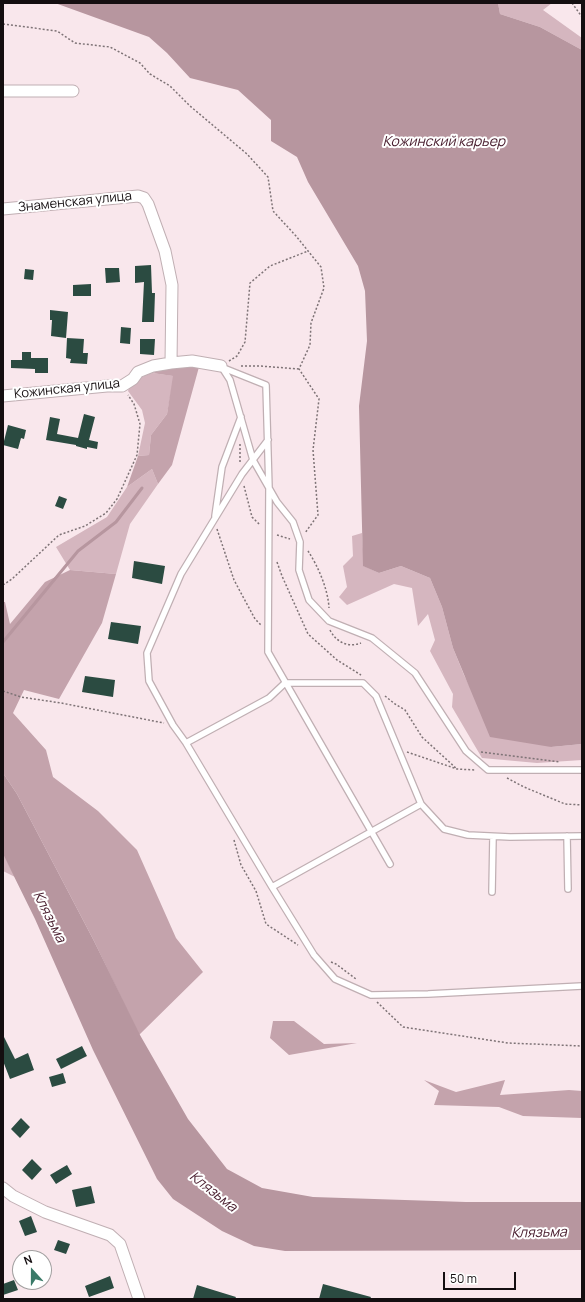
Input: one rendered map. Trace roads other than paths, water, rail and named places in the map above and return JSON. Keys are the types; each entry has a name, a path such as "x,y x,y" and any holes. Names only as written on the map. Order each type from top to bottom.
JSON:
{"street":[{"path":"3,91 73,91"},
{"name":"Знаменская улица","path":"3,209 138,196 144,198 148,204 165,250 172,285 171,363"},
{"name":"Кожинская улица","path":"3,396 107,386 122,386 133,379 138,372 153,366 171,363 192,361 221,366"},
{"path":"3,1188 13,1196 45,1212 110,1235 120,1244 139,1299"}],"lane":[{"path":"221,366 230,380 253,460 276,502 293,522 300,542 299,570 309,600 329,621 372,638 415,673 466,751 488,770 582,770"},
{"path":"221,366 266,385 269,489 268,652 390,864"},
{"path":"214,520 222,467 241,417"},
{"path":"268,440 242,474 181,574 147,653 149,681 173,725 186,743 314,955 335,979 370,995 428,994 582,986"},
{"path":"186,743 269,698 285,683 363,683 376,696 421,804 444,829 468,835 493,837 582,836"},
{"path":"272,887 421,804"},
{"path":"567,836 568,888"},
{"path":"492,892 493,837"}],"water":[{"name":"Кожинский карьер","path":"55,3 498,3 500,14 540,27 582,50 582,744 551,747 490,737 453,648 442,607 430,578 401,566 379,573 363,566 359,406 367,341 365,291 358,266 308,182 297,157 271,141 271,120 238,90 190,78 167,53 149,37"},
{"name":"Клязьма","path":"3,773 17,794 94,941 140,1035 188,1119 227,1169 262,1188 313,1197 466,1202 582,1202 582,1250 285,1251 254,1246 222,1231 173,1199 157,1179 93,1050 35,919 3,854"}],"waterway":[{"path":"3,642 78,551 116,522 142,488"}]}
